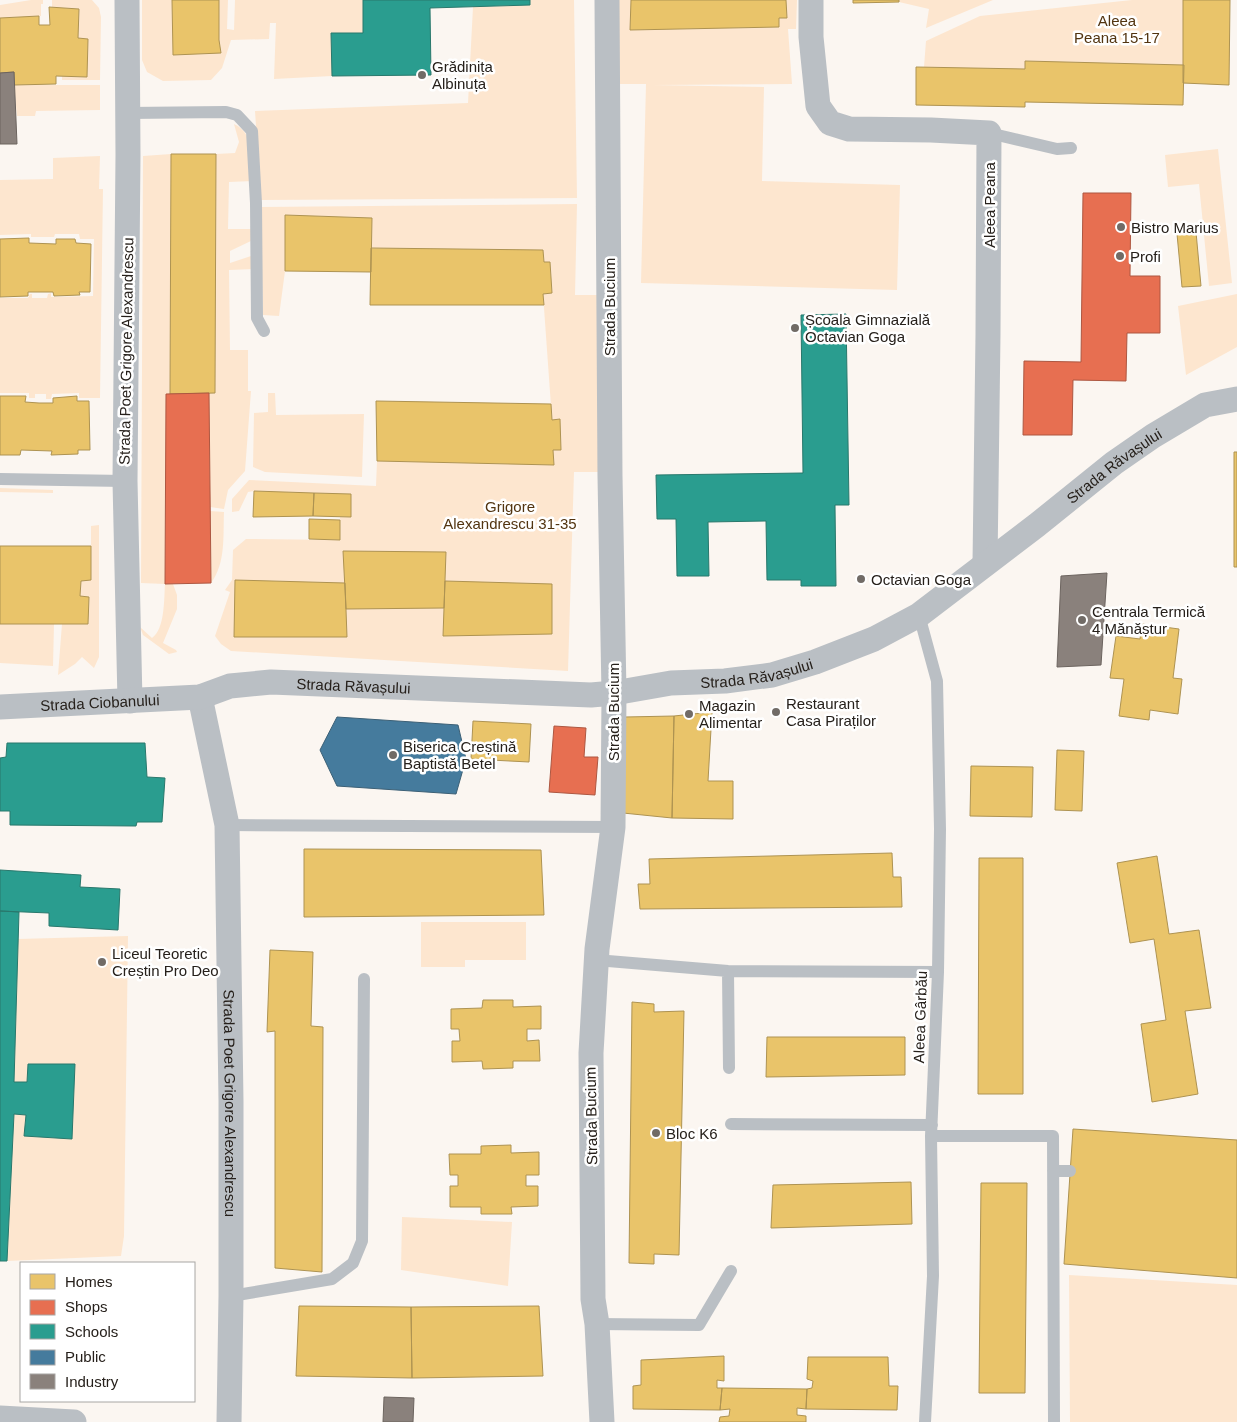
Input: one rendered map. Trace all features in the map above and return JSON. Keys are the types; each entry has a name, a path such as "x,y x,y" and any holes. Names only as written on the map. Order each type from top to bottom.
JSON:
{"street":[{"name":"Strada Poet Grigore Alexandrescu","path":"127,0 125,480 130,701"},
{"name":"Strada Bucium","path":"602,1422 594,1299 591,1070 596,960 613,827 614,693 610,467 607,0"},
{"path":"811,0 811,37 818,106 830,123 849,129 989,133"},
{"name":"Aleea Peana","path":"985,564 989,133"},
{"name":"Strada Răvașului","path":"200,696 230,686 271,682 591,695 671,683 772,675 815,662 874,638 919,615 1037,525 1114,463 1153,436 1206,405 1237,399"},
{"name":"Strada Poet Grigore Alexandrescu","path":"200,696 226,825 231,1101 229,1422"},
{"name":"Strada Ciobanului","path":"0,707 200,696"},
{"path":"0,1418 74,1422"}],"lane":[{"path":"128,113 226,112 237,115 252,130 256,203 258,318 264,331"},
{"path":"989,133 1057,149 1071,148"},
{"path":"0,479 125,480"},
{"name":"Aleea Gârbău","path":"919,615 937,681 940,829 938,972 932,1131 933,1276 925,1422"},
{"path":"226,825 613,827"},
{"path":"596,960 728,970 938,972"},
{"path":"728,970 729,1068"},
{"path":"231,1296 332,1279 353,1263 362,1241 364,979"},
{"path":"731,1124 1053,1136 1054,1422"},
{"path":"1054,1171 1070,1171"},
{"path":"597,1324 700,1325 731,1271"}],"green space":[{"path":"43,0 41,16 0,18 0,5"},
{"path":"52,0 92,0 99,8 101,17 100,80 62,80 62,76 87,77 88,39 78,38 79,9 52,7"},
{"path":"142,0 172,0 173,55 221,52 219,40 219,0 228,0 227,29 234,30 235,0 363,0 363,33 331,34 332,76 274,79 276,23 270,23 269,39 231,40 222,68 211,80 163,81 147,72 142,60"},
{"path":"530,0 574,0 577,198 261,200 255,111 468,103 473,7 530,5"},
{"path":"615,0 631,0 630,30 779,27 779,18 787,18 786,0 797,0 796,29 788,29 792,84 653,85 764,87 762,181 900,185 897,290 641,283 646,84 616,84"},
{"path":"899,0 993,0 926,28 929,9 899,2"},
{"name":"Aleea Peana 15-17","path":"1132,0 1183,0 1184,65 1026,61 1025,69 924,67 926,41 980,16"},
{"path":"14,85 100,85 100,110 36,111 35,116 17,116"},
{"path":"234,124 241,128 249,141 253,181 229,182 228,229 253,229 253,240 230,251 230,263 254,255 255,269 229,270 230,350 248,350 248,391 251,391 245,471 228,490 224,509 210,507 209,393 215,393 216,154 235,153 239,142"},
{"path":"1218,149 1232,283 1209,286 1199,184 1168,187 1165,155"},
{"path":"171,154 170,394 166,394 165,584 141,583 143,156"},
{"path":"100,156 99,189 103,189 100,398 79,398 79,393 52,394 51,399 46,399 46,394 35,394 35,398 29,398 29,393 0,393 0,298 28,298 32,294 32,298 47,298 48,294 51,293 51,297 93,296 94,239 80,239 79,234 55,234 54,237 31,237 31,234 0,235 0,180 53,179 53,158"},
{"name":"Grigore Alexandrescu 31-35","path":"577,204 575,295 603,295 603,472 574,472 568,671 231,651 221,644 215,636 230,592 225,590 232,580 233,550 246,539 339,540 340,517 351,517 351,494 254,491 248,492 239,511 232,512 232,499 249,480 376,486 377,461 554,465 553,450 561,450 560,420 552,420 543,294 552,293 550,262 544,262 543,250 371,248 372,218 285,215 285,271 279,316 263,315 260,207"},
{"path":"1237,294 1237,347 1186,375 1178,306"},
{"path":"268,393 275,393 276,415 364,414 362,477 265,472 253,467 254,413 268,412"},
{"path":"0,488 53,490 53,493 0,492"},
{"path":"210,511 224,512 221,558 216,575 211,583"},
{"path":"99,525 99,657 94,668 82,657 58,675 62,624 88,624 89,597 80,596 81,581 91,580 91,526"},
{"path":"165,584 173,584 177,595 177,609 163,643 177,652 169,654 143,635 140,627 152,638 156,634 162,621"},
{"path":"0,624 54,624 53,666 0,663"},
{"path":"421,922 526,922 526,960 465,960 465,967 421,967"},
{"path":"128,936 124,1236 121,1256 7,1261 14,1114 26,1115 25,1136 72,1139 75,1065 28,1064 27,1082 14,1082 18,939"},
{"path":"402,1217 512,1222 508,1286 401,1270"},
{"path":"1069,1275 1237,1285 1237,1422 1070,1422"}],"building: Homes":[{"path":"172,0 219,0 219,40 221,53 173,55"},
{"path":"631,0 786,0 787,18 779,18 779,27 630,30"},
{"path":"853,0 899,0 899,2 853,3"},
{"path":"1183,0 1230,0 1229,85 1183,83"},
{"path":"49,7 79,9 78,38 88,39 87,77 56,76 56,84 14,85 14,72 0,73 0,18 39,16 39,25 50,25"},
{"path":"1025,61 1184,65 1183,105 1025,102 1025,107 916,105 916,67 1025,69"},
{"path":"171,154 216,154 215,393 170,394"},
{"path":"285,215 372,218 371,272 285,271"},
{"path":"1196,232 1201,286 1182,287 1177,234"},
{"path":"29,238 29,243 56,244 56,239 75,239 76,243 91,244 90,292 79,292 80,295 54,296 53,292 28,292 28,296 0,297 0,239"},
{"path":"371,248 543,250 544,262 550,262 552,293 543,294 544,305 370,305"},
{"path":"0,396 26,396 25,402 39,403 53,403 53,398 77,396 77,401 89,401 90,450 78,450 78,454 51,455 52,451 21,450 20,455 0,455"},
{"path":"376,401 551,404 552,420 560,419 561,450 553,450 554,465 377,461"},
{"path":"1234,452 1237,452 1237,567 1234,567"},
{"path":"254,491 314,493 313,516 253,517"},
{"path":"314,493 351,494 351,517 313,516"},
{"path":"309,519 340,520 340,540 309,539"},
{"path":"0,546 91,546 91,580 81,581 80,596 89,597 88,624 0,624"},
{"path":"343,551 446,552 444,608 346,609"},
{"path":"235,580 345,583 347,637 234,637"},
{"path":"445,581 552,584 552,634 443,636"},
{"path":"1142,624 1179,629 1173,678 1182,679 1178,714 1150,710 1149,720 1119,716 1124,679 1110,678 1116,636 1140,639"},
{"path":"712,712 708,781 733,781 733,819 672,818 674,716"},
{"path":"674,716 672,818 623,813 625,717"},
{"path":"473,721 531,724 529,762 471,759"},
{"path":"1057,750 1084,751 1082,811 1055,810"},
{"path":"971,766 1033,767 1032,817 970,816"},
{"path":"304,849 541,850 544,915 304,917"},
{"path":"892,853 893,877 901,877 902,907 640,909 638,884 650,884 649,859"},
{"path":"1157,856 1169,934 1199,930 1211,1008 1185,1011 1198,1094 1152,1102 1141,1024 1166,1020 1154,939 1130,943 1117,863"},
{"path":"979,858 1023,858 1023,1094 978,1094"},
{"path":"270,950 313,952 311,1026 323,1027 322,1272 275,1268 275,1031 267,1032"},
{"path":"483,1000 513,1000 513,1007 541,1006 541,1029 527,1029 527,1041 539,1040 540,1061 513,1061 513,1068 483,1069 482,1061 452,1062 452,1041 460,1041 459,1029 451,1029 451,1009 482,1008"},
{"name":"Bloc K6","path":"632,1002 654,1004 654,1012 684,1011 679,1255 654,1254 654,1264 629,1263"},
{"path":"767,1037 905,1037 905,1075 766,1077"},
{"path":"1073,1129 1237,1140 1237,1278 1064,1264"},
{"path":"511,1145 511,1153 539,1152 539,1175 526,1175 526,1186 538,1186 538,1206 511,1207 512,1214 481,1214 481,1207 450,1207 450,1186 458,1186 458,1175 450,1175 449,1154 481,1154 481,1146"},
{"path":"911,1182 912,1224 771,1228 773,1185"},
{"path":"981,1183 1027,1183 1025,1393 979,1393"},
{"path":"299,1306 411,1307 412,1378 296,1376"},
{"path":"539,1306 543,1376 412,1378 411,1307"},
{"path":"724,1356 724,1381 717,1380 717,1388 722,1388 720,1410 633,1409 633,1386 641,1385 641,1360"},
{"path":"808,1357 888,1357 889,1386 898,1386 897,1410 806,1409 807,1389 812,1388 813,1381 807,1379"},
{"path":"722,1388 807,1389 806,1409 797,1408 797,1415 806,1416 806,1422 719,1422 720,1417 729,1416 730,1409 720,1410"}],"building: Shops":[{"path":"1083,193 1131,193 1130,276 1160,276 1160,333 1127,333 1126,381 1073,380 1072,435 1023,435 1024,361 1081,362"},
{"path":"209,393 211,583 165,584 166,394"},
{"path":"554,726 586,728 584,757 598,757 595,795 549,792"}],"building: Schools":[{"path":"363,0 530,0 530,5 430,8 431,75 332,76 331,33 363,33"},
{"path":"846,314 849,505 835,505 836,586 801,586 801,580 767,580 766,521 708,522 709,576 677,576 676,519 657,519 656,475 803,473 801,315"},
{"path":"7,743 145,743 147,777 165,778 162,822 137,822 136,826 10,825 10,811 0,811 0,758 6,757"},
{"path":"0,870 81,875 80,887 120,889 118,930 49,926 49,913 0,911"},
{"path":"0,911 19,912 14,1082 27,1082 28,1064 75,1064 72,1139 24,1136 26,1115 14,1114 7,1261 0,1261"}],"building: Public":[{"name":"Biserica Creștină Baptistă Betel","path":"337,717 458,725 466,759 456,794 337,786 320,750"}],"building: Industry":[{"path":"14,72 17,144 0,144 0,73"},
{"name":"Centrala Termică 4 Mănăștur","path":"1107,573 1101,665 1057,667 1061,576"},
{"path":"384,1397 414,1398 413,1422 383,1422"}],"place":[{"name":"Grădinița Albinuța","path":"422,75"},
{"name":"Bistro Marius","path":"1121,227"},
{"name":"Profi","path":"1120,256"},
{"name":"Școala Gimnazială Octavian Goga","path":"795,328"},
{"name":"Octavian Goga","path":"861,579"},
{"name":"Centrala Termică 4 Mănăștur","path":"1082,620"},
{"name":"Restaurant Casa Piraților","path":"776,712"},
{"name":"Magazin Alimentar","path":"689,714"},
{"name":"Biserica Creștină Baptistă Betel","path":"393,755"},
{"name":"Liceul Teoretic Creștin Pro Deo","path":"102,962"},
{"name":"Bloc K6","path":"656,1133"}]}
